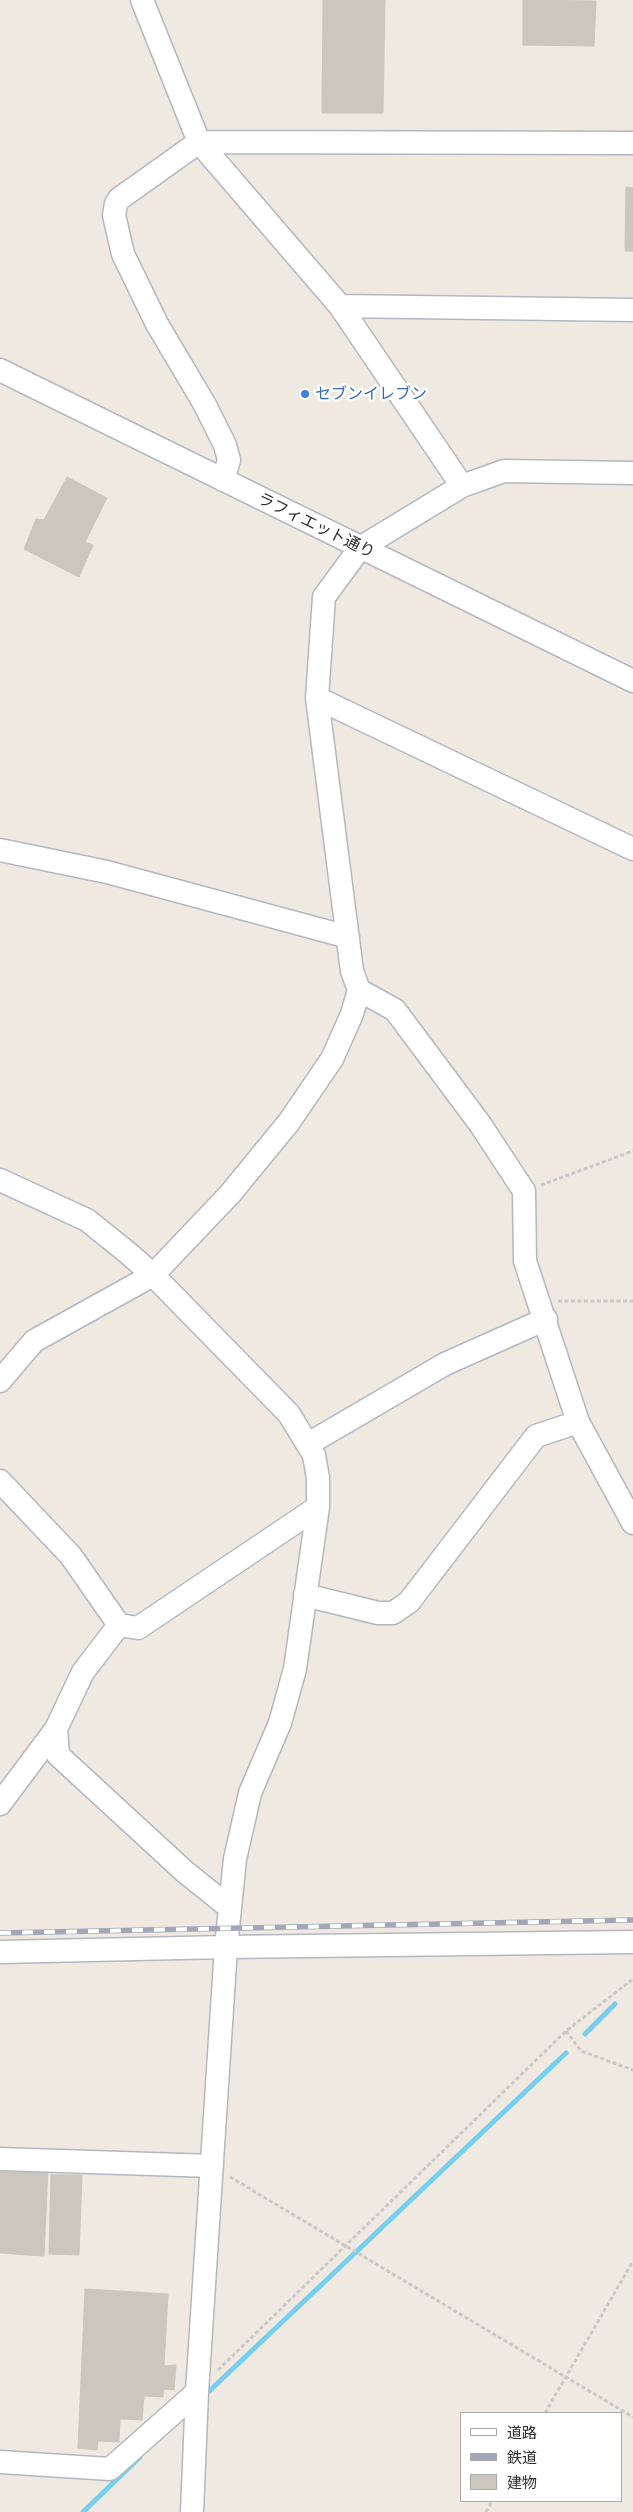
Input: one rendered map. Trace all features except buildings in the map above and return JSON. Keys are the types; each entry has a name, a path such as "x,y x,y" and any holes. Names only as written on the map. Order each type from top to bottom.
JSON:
{"street":[{"path":"142,0 199,142 340,306 462,486"},
{"path":"223,480 229,460 225,445 201,397 157,324 134,278 119,242 114,215 119,199 199,142 633,143"},
{"path":"340,306 633,310"},
{"name":"ラフィエット通り","path":"0,370 633,681"},
{"path":"0,1381 34,1341 153,1275 230,1194 289,1122 332,1059 352,1014 359,990 352,971 317,698 324,597 360,548 462,486 504,471 633,472"},
{"path":"317,698 633,848"},
{"path":"0,850 107,872 348,937"},
{"path":"359,990 395,1010 480,1124 524,1191 525,1261 543,1310 578,1422 633,1523"},
{"path":"0,1180 87,1220 153,1275 289,1414 314,1454 318,1478 318,1508 293,1678 280,1723 250,1793 234,1859 226,1947 197,2392 192,2512"},
{"path":"308,1444 445,1364 543,1310"},
{"path":"305,1595 378,1613 393,1612 409,1602 536,1436 578,1422"},
{"path":"0,1481 71,1556 119,1625 138,1628 318,1508"},
{"path":"0,1804 56,1729 84,1672 119,1625"},
{"path":"56,1729 58,1755 184,1870 230,1908"},
{"path":"0,1952 633,1942"},
{"path":"0,2159 212,2166"},
{"path":"0,2462 110,2469 197,2392"}],"path":[{"path":"524,1191 633,1151"},
{"path":"543,1310 633,1301"},
{"path":"218,2371 344,2245 566,2031 633,1979"},
{"path":"566,2031 582,2051 633,2070"},
{"path":"212,2166 633,2417"},
{"path":"546,2412 633,2261"}],"waterway":[{"path":"585,2034 615,2004"},
{"path":"204,2396 566,2053"},
{"path":"83,2512 140,2457"}],"railway":[{"path":"0,1933 633,1920"}],"place":[{"name":"セブンイレブン","path":"305,394"}]}
